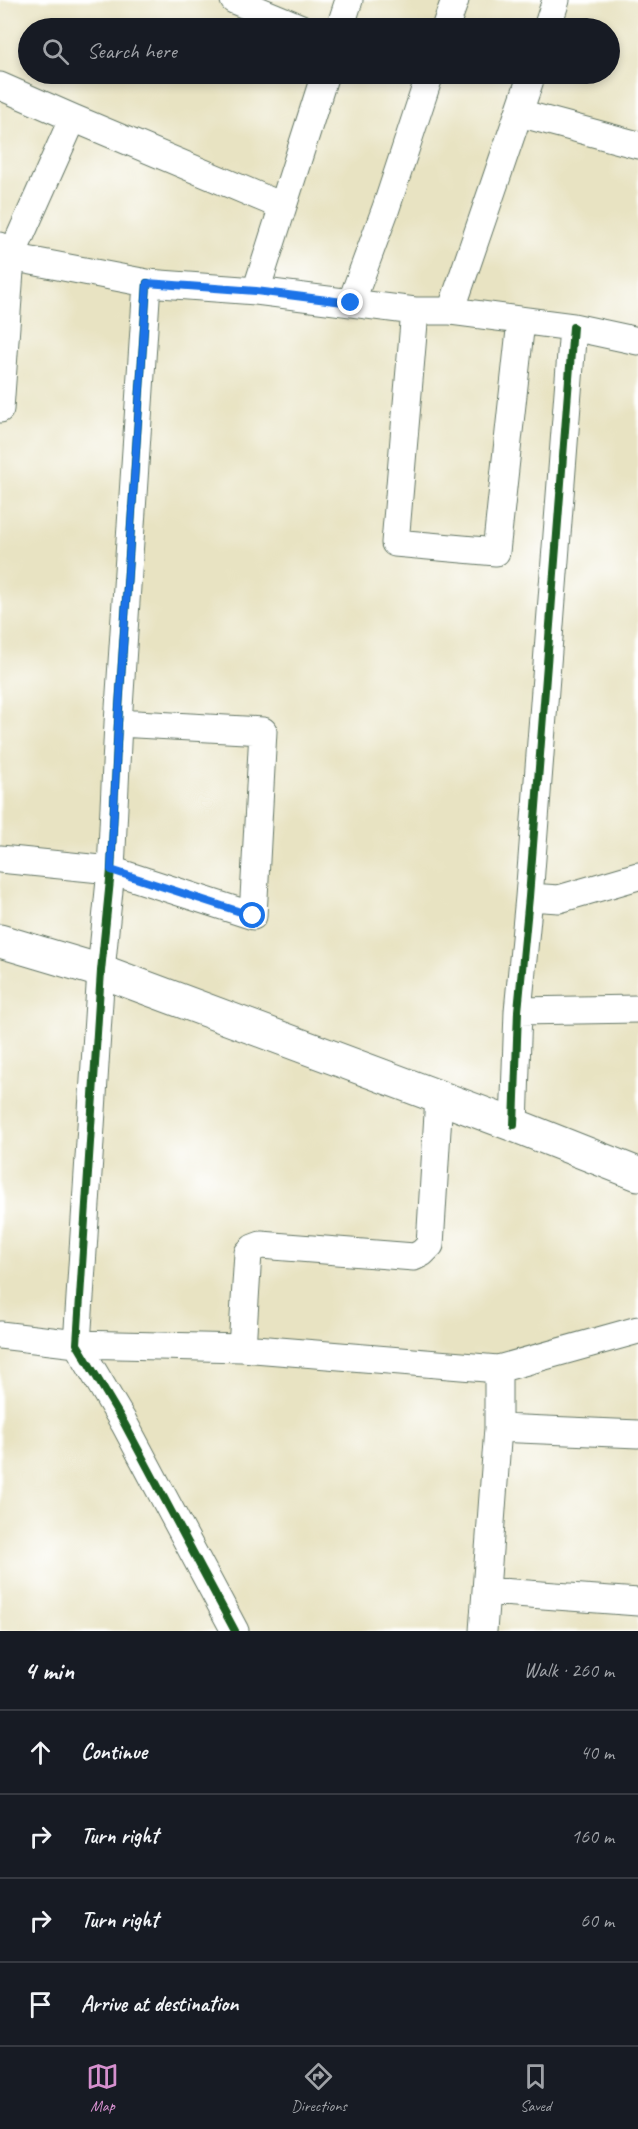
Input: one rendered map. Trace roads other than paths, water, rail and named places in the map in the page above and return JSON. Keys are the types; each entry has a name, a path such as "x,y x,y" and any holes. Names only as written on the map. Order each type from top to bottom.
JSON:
{"street":[{"path":"234,0 277,18"},
{"path":"343,18 349,0"},
{"path":"449,18 455,0"},
{"path":"550,18 556,0"},
{"path":"256,291 322,84"},
{"path":"351,303 386,208 427,84"},
{"path":"451,311 529,84"},
{"path":"0,86 282,206"},
{"path":"519,113 638,145"},
{"path":"0,409 5,251 73,118"},
{"path":"5,251 147,283 256,291 415,311 451,311 573,327 638,341"},
{"path":"147,283 118,723 111,870 101,970 77,1344 124,1423 236,1631"},
{"path":"415,311 395,543 496,552 521,321"},
{"path":"513,1125 518,1011 529,897 573,327"},
{"path":"0,859 111,870 253,916 263,731 118,723"},
{"path":"529,897 559,899 638,876"},
{"path":"0,941 101,970 638,1174"},
{"path":"518,1011 638,1009"},
{"path":"242,1348 248,1253 253,1248 261,1245 414,1257 430,1245 439,1097"},
{"path":"0,1335 77,1344 242,1348 498,1369 638,1330"},
{"path":"483,1631 498,1428 498,1369"},
{"path":"498,1428 638,1434"},
{"path":"486,1591 638,1602"}]}
